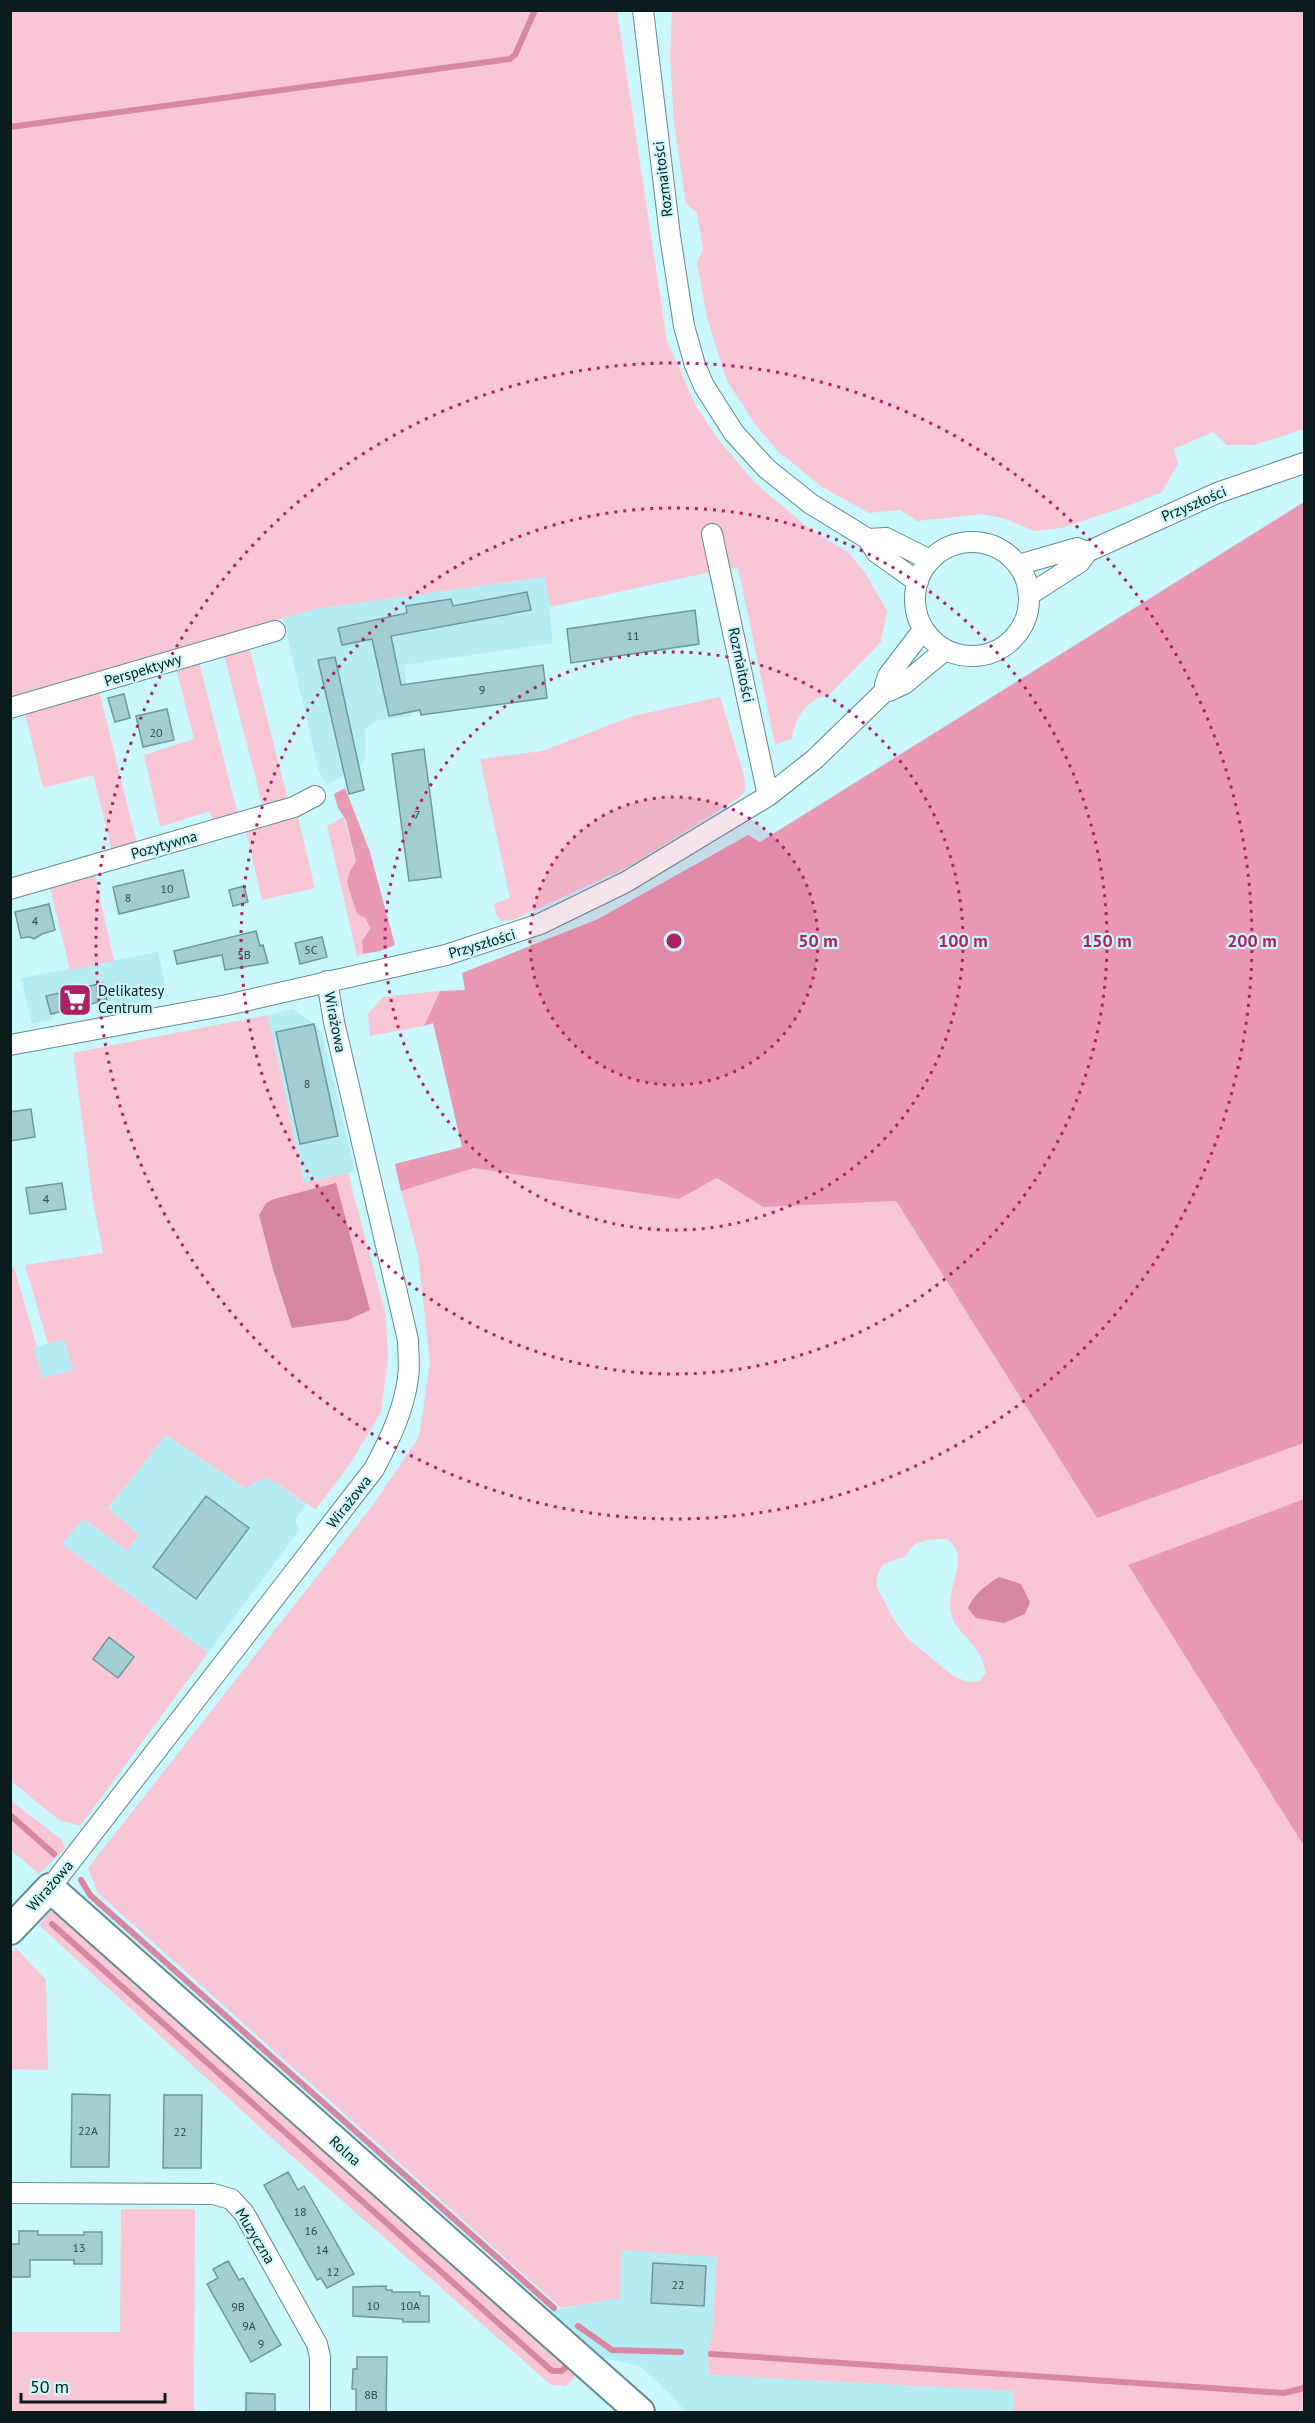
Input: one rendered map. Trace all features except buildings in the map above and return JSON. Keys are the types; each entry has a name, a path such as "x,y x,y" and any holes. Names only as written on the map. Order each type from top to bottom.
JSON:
{"street":[{"name":"Rozmaitości","path":"643,10 670,236 689,346 704,386 734,433 747,450 767,469 811,504 868,539"},
{"name":"Przyszłości","path":"1029,595 1080,562 1087,552 1217,493 1305,463"},
{"name":"Rozmaitości","path":"712,534 768,796"},
{"path":"918,582 874,551 868,539 886,538 930,560"},
{"path":"980,542 1005,552 1018,566 1023,573 1029,595 1028,613 1023,626 1005,646 984,656 961,656 945,650 931,640 923,630 915,607 918,582 930,560 952,546 980,542"},
{"name":"Przyszłości","path":"1018,566 1077,548 1087,552"},
{"name":"Przyszłości","path":"886,690 888,676 923,630"},
{"name":"Perspektywy","path":"10,708 275,631"},
{"name":"Przyszłości","path":"10,1045 227,1005 446,955 540,924 626,882 768,796 815,759 886,690 889,691 904,684 945,650"},
{"name":"Pozytywna","path":"10,889 294,807 315,796"},
{"name":"Wirażowa","path":"10,1930 50,1888 374,1470 399,1417 408,1378 408,1340 334,1022 327,981"},
{"name":"Rolna","path":"50,1888 640,2412"},
{"name":"Muzyczna","path":"10,2193 213,2193 231,2199 244,2213 317,2344 320,2357 320,2412"}],"shaded area":[{"path":"11,11 617,11 667,341 695,404 717,438 755,483 811,530 848,552 866,574 887,611 881,642 829,695 814,700 803,710 792,738 775,745 738,567 727,569 718,531 702,535 710,572 550,607 545,577 314,609 11,699"},
{"path":"672,11 1304,11 1304,429 1254,445 1227,445 1213,432 1174,449 1178,464 1162,492 1061,528 1034,531 1006,519 983,514 917,521 900,510 869,513 822,487 779,452 757,427 727,381 707,318 697,263 703,249 697,213 686,204 674,123 670,57"},
{"path":"1304,502 1304,1443 1097,1518 896,1201 763,1207 717,1178 679,1199 474,1168 401,1191 395,1164 462,1147 433,1023 424,1026 440,991 465,990 462,973 598,919 748,835 760,842"},
{"path":"546,577 553,643 404,665 412,716 378,720 365,729 365,758 360,767 327,785 319,772 283,618 314,609"},
{"path":"249,647 288,800 263,807 224,655"},
{"path":"199,662 238,815 213,822 210,811 160,827 144,755 194,739 176,668"},
{"path":"99,691 137,844 112,850 93,775 43,788 25,713"},
{"path":"720,697 744,775 746,790 739,798 628,867 513,920 501,921 496,914 494,904 510,898 480,759 542,751 633,716"},
{"path":"345,788 370,852 395,945 363,954 362,941 371,928 365,918 357,914 347,882 356,862 346,820 338,808 334,794"},
{"path":"297,813 315,888 262,900 245,827"},
{"path":"344,817 356,862 357,914 365,918 372,928 363,941 363,954 357,956 327,826"},
{"path":"95,874 114,961 70,970 50,887"},
{"path":"158,952 168,997 123,1005 107,1000 51,1014 53,1020 32,1024 21,978"},
{"path":"440,991 424,1026 370,1036 368,1014 383,997"},
{"path":"293,1009 314,1024 322,1034 355,1171 304,1183 268,1015"},
{"path":"268,1015 304,1183 348,1173 386,1316 388,1359 381,1412 350,1464 316,1509 271,1480 264,1478 245,1488 166,1435 108,1508 139,1535 127,1550 83,1519 62,1544 208,1653 80,1826 59,1820 11,1781 10,1267 14,1267 37,1347 34,1348 42,1378 73,1370 64,1339 48,1344 25,1265 103,1253 93,1201 73,1053"},
{"path":"474,1168 679,1199 717,1178 763,1207 896,1201 1097,1518 1304,1443 1304,1499 1128,1565 1304,1846 1304,2412 1013,2412 1014,2391 710,2375 707,2351 712,2337 717,2257 621,2250 620,2298 561,2308 98,1893 88,1868 373,1505 419,1437 430,1362 418,1255 401,1191","holes":["947,1539 954,1546 958,1561 950,1608 958,1628 980,1655 986,1673 979,1681 967,1682 952,1675 908,1639 894,1620 876,1585 878,1572 884,1564 906,1556 909,1550 918,1543"]},
{"path":"336,1183 370,1310 348,1320 292,1328 259,1215 266,1203 274,1199"},
{"path":"64,1339 73,1370 42,1378 33,1348"},
{"path":"166,1435 244,1488 264,1478 274,1481 306,1505 295,1520 299,1530 208,1653 62,1544 82,1519 127,1550 139,1535 108,1509"},
{"path":"1304,1499 1304,1846 1128,1565"},
{"path":"999,1577 1021,1584 1030,1602 1025,1614 1004,1623 976,1618 968,1608 981,1590"},
{"path":"10,1800 62,1840 65,1849 39,1874 11,1850"},
{"path":"50,1912 57,1913 581,2370 566,2386 551,2385 285,2150 39,1925"},
{"path":"16,1948 46,1980 48,2070 11,2069 10,1953"},
{"path":"121,2209 195,2209 194,2412 11,2412 11,2332 120,2332"},
{"path":"621,2250 717,2256 712,2337 707,2352 710,2375 1014,2391 1013,2412 686,2412 640,2366 604,2358 549,2311 619,2298"}],"waterway":[{"path":"10,127 510,59 515,55 535,10"},
{"path":"10,1815 54,1854"},
{"path":"81,1880 90,1895 554,2308"},
{"path":"52,1924 552,2371 561,2371 569,2365"},
{"path":"578,2326 612,2350 681,2352"},
{"path":"711,2354 1284,2393 1304,2388"}],"place":[{"name":"Delikatesy Centrum","path":"75,1000"}]}
